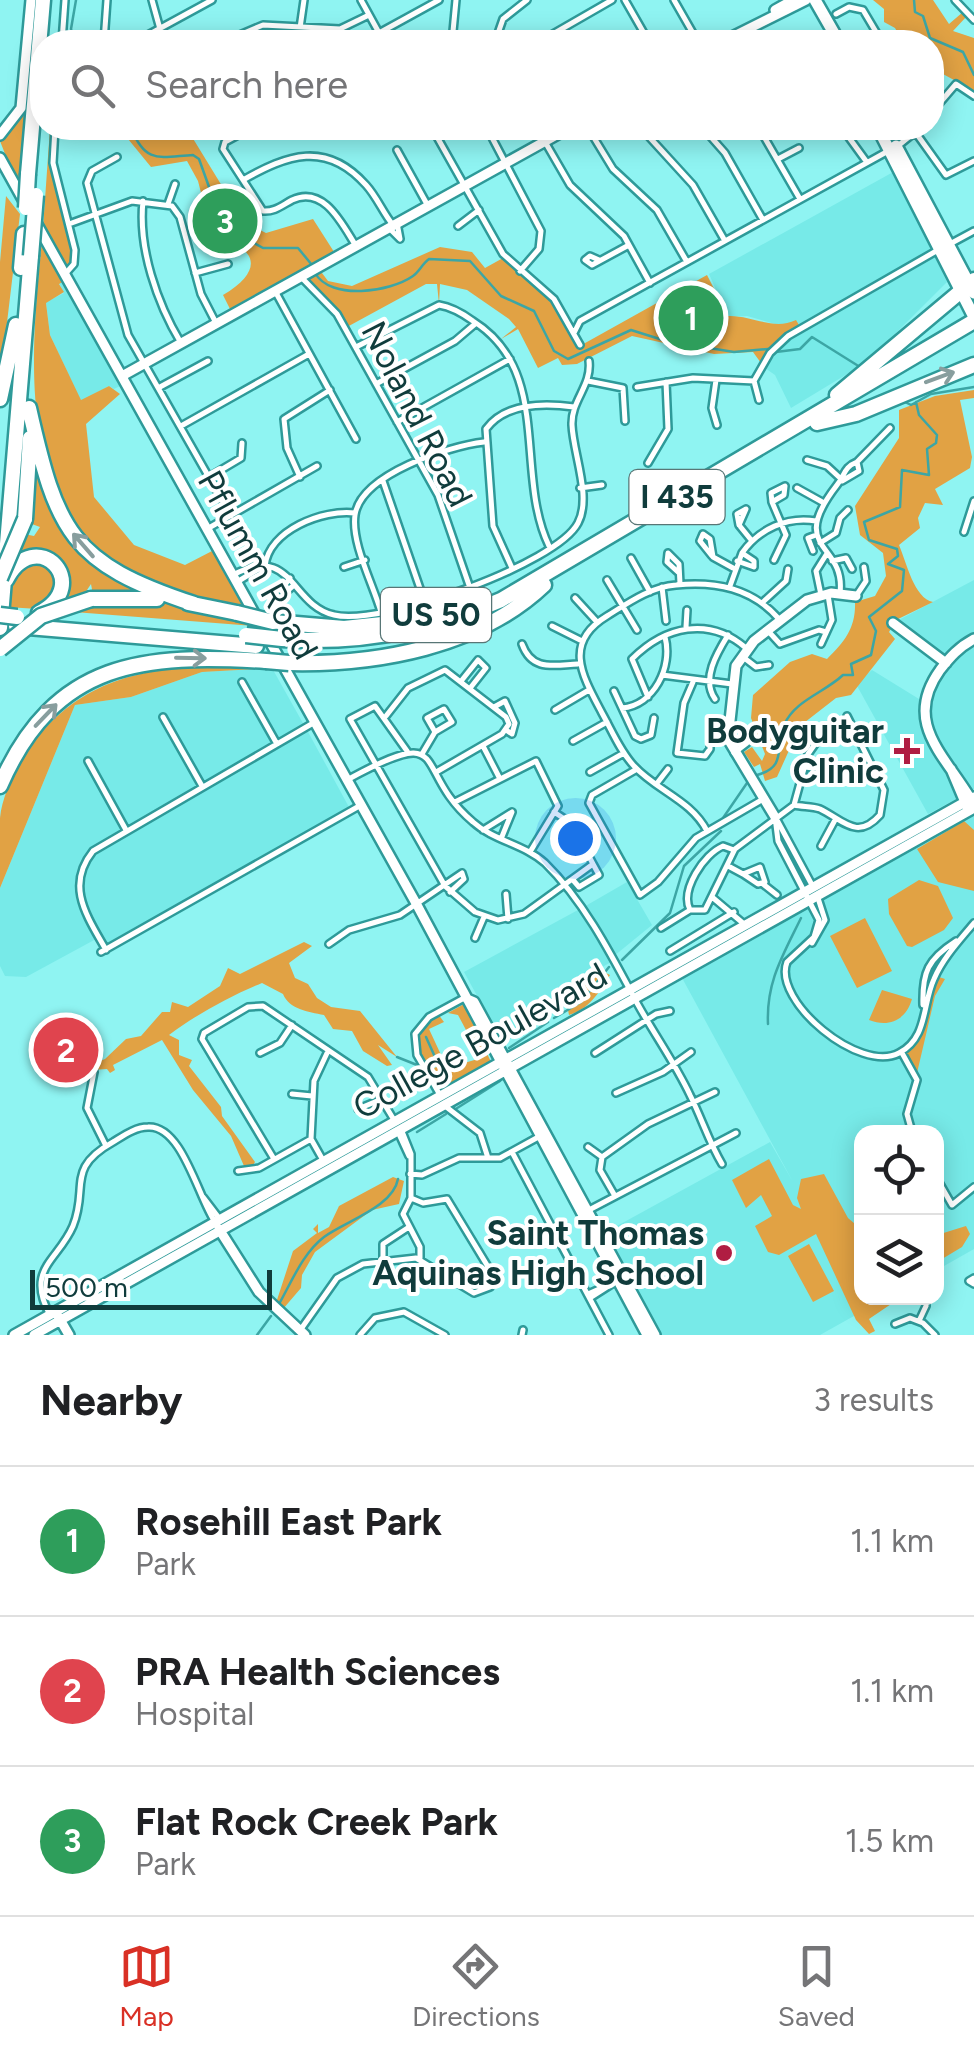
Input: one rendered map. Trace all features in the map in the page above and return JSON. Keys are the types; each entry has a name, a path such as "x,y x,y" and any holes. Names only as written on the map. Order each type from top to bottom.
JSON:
{"highway":[{"path":"40,30 43,0"},
{"path":"50,30 52,0"},
{"path":"0,626 31,140"},
{"path":"0,520 40,140"},
{"path":"816,419 969,289"},
{"path":"0,398 21,319"},
{"path":"2,582 24,519 31,473 30,408 21,319"},
{"name":"I 435","path":"816,419 974,319"},
{"name":"I 435","path":"0,615 251,640 287,650 412,630 484,607 542,582 974,330"},
{"path":"816,419 856,414 974,365"},
{"path":"30,408 50,487 79,542 129,582 194,604"},
{"path":"2,582 27,557 43,557 56,566 62,580 59,598 21,620"},
{"name":"US 50","path":"0,649 41,616 91,599 134,597 194,604 272,622 328,628 391,624 447,613 542,582"},
{"name":"US 50","path":"0,786 34,727 64,698 94,678 138,663 176,657 266,662 287,650 354,660 436,643 502,616 542,582"},
{"name":"I 435","path":"0,626 21,620"}],"main road":[{"path":"0,135 21,108 31,0"},
{"path":"744,30 793,0"},
{"path":"745,30 807,0 824,30"},
{"path":"815,0 832,30"},
{"path":"887,140 893,148"},
{"path":"890,140 943,248 969,289 974,319"},
{"path":"122,376 301,276 345,258 356,246 544,141"},
{"name":"Pflumm Road","path":"0,158 655,1335"},
{"path":"776,818 734,752 727,724 732,684 744,652 780,620 824,594 856,596"},
{"path":"893,623 946,662"},
{"path":"971,806 926,725 922,707 925,692 946,662 974,638"},
{"name":"College Boulevard","path":"14,1335 55,1318 632,992 971,806"},
{"name":"College Boulevard","path":"632,992 745,924 812,893"},
{"name":"Pflumm Road","path":"585,1212 646,1335"},
{"path":"220,1225 267,1302 302,1334"},
{"path":"55,1318 61,1335"},
{"path":"55,1318 69,1335"},
{"name":"College Boulevard","path":"34,1335 55,1318"}],"street":[{"path":"63,30 65,0"},
{"path":"105,30 106,0"},
{"path":"152,0 160,29 206,1"},
{"path":"300,30 304,0"},
{"path":"361,0 377,30"},
{"path":"384,30 439,0"},
{"path":"454,30 456,0"},
{"path":"499,30 502,19 526,0"},
{"path":"560,30 612,0"},
{"path":"624,0 642,30"},
{"path":"674,0 691,30"},
{"path":"955,0 974,20"},
{"path":"836,14 849,7 863,10 875,30"},
{"path":"252,30 264,25 301,24 340,29 369,15"},
{"path":"944,97 956,84 974,96"},
{"path":"54,140 53,163 76,257 64,275"},
{"path":"232,140 223,146 266,213 299,197 324,203 356,246"},
{"path":"439,140 504,254 554,299 580,345"},
{"path":"493,140 542,234 540,249 520,271"},
{"path":"595,140 613,169 658,210 688,262"},
{"path":"652,140 693,185 725,241"},
{"path":"713,140 725,153 763,220"},
{"path":"766,140 800,200"},
{"path":"848,140 855,152 868,162"},
{"path":"574,333 580,322 904,140"},
{"path":"924,140 946,175 974,161"},
{"path":"544,141 576,194 629,245 650,283"},
{"path":"778,159 799,148"},
{"path":"398,150 428,206"},
{"path":"855,152 855,169"},
{"path":"117,157 87,178 124,326 231,516"},
{"path":"242,180 288,157 333,161 362,180 393,225"},
{"path":"168,204 175,184"},
{"path":"69,224 143,201 168,204 179,213 196,273 216,323"},
{"path":"143,201 144,239 162,308 180,343"},
{"path":"458,226 478,210"},
{"path":"759,400 754,382 770,353 788,336 974,231"},
{"path":"600,260 629,245"},
{"path":"196,273 228,264"},
{"name":"Noland Road","path":"301,276 312,292 335,310 419,461 441,503 470,588"},
{"path":"275,291 356,439"},
{"path":"356,347 429,307 445,306 498,338 528,407 533,498 549,546"},
{"path":"466,316 466,329"},
{"path":"566,320 580,322"},
{"path":"376,384 455,340 477,323"},
{"path":"181,426 310,354"},
{"path":"397,422 510,360"},
{"path":"160,387 208,361"},
{"path":"235,578 263,566 281,570 328,614 382,612 470,588 549,546 578,523 580,488 572,427 574,407 588,380 589,361"},
{"path":"588,380 623,388 624,422"},
{"path":"716,380 712,408 717,425"},
{"path":"637,387 666,382 754,382"},
{"path":"648,464 666,444 670,420 666,382"},
{"path":"300,477 287,448 284,419 330,390"},
{"path":"512,568 493,526 484,442 494,419 528,407 574,407"},
{"path":"840,593 840,576 816,535 816,521 848,466 857,462 890,428"},
{"path":"382,612 355,513 365,493 419,461 454,447 484,442"},
{"path":"209,477 241,458 242,443"},
{"path":"807,460 827,466 842,480"},
{"path":"207,530 317,466"},
{"path":"383,481 425,603"},
{"path":"580,488 602,485"},
{"path":"797,488 824,503"},
{"path":"964,532 974,501"},
{"path":"772,502 783,523 786,542 774,560"},
{"path":"820,543 836,534 840,518 848,510"},
{"path":"263,566 269,549 280,538 326,514 355,513"},
{"path":"730,586 736,564 752,541 783,523 816,521"},
{"path":"740,525 752,541"},
{"path":"813,552 808,538 816,535"},
{"path":"712,556 750,568 755,565 742,553"},
{"path":"821,644 832,620 816,571 826,554"},
{"path":"631,558 650,592"},
{"path":"832,562 846,558 852,569"},
{"path":"344,567 365,560"},
{"path":"856,596 866,582 864,567"},
{"path":"763,602 786,581 788,568"},
{"path":"679,573 680,584"},
{"path":"607,580 638,630"},
{"path":"708,831 686,804 637,769 624,753 578,664 582,641 597,622 624,606 662,587 680,584 730,586 763,602 780,620"},
{"path":"662,587 666,620"},
{"path":"575,598 597,622"},
{"path":"686,627 687,610"},
{"path":"552,626 582,641"},
{"path":"648,697 632,659 686,627 713,628 728,634 756,667 769,665"},
{"path":"770,628 780,644 819,630 826,632"},
{"path":"716,699 710,684 714,659 728,634"},
{"path":"622,708 648,697 662,675 666,637"},
{"path":"522,644 528,657 543,666 578,664"},
{"path":"462,680 478,660 486,668 471,687"},
{"path":"540,677 543,666"},
{"path":"386,716 408,688 451,670 506,717 506,730"},
{"path":"662,675 732,684"},
{"path":"242,682 276,744"},
{"path":"693,682 684,703 676,753 705,756 710,749 710,728 739,720"},
{"path":"555,710 589,690"},
{"path":"614,691 638,738 652,735 654,718"},
{"path":"732,696 743,700"},
{"path":"494,707 504,701 515,723 512,734 506,730"},
{"path":"593,864 564,888 534,908 508,919 484,917 447,889 350,719 375,706 414,753 438,771 455,802 482,830 530,852 564,888 632,992 694,1104 722,1164"},
{"path":"346,780 376,764 414,753 434,732 452,722 444,708 427,718 434,732"},
{"path":"794,805 818,808 850,828 866,826 888,803 860,735 847,716"},
{"path":"163,717 202,786"},
{"path":"314,722 93,851 81,870 80,903 103,951 361,805"},
{"path":"573,741 607,722"},
{"path":"438,771 506,730"},
{"path":"661,928 690,910 704,910 730,866 734,850 794,805 805,767 820,737"},
{"path":"734,752 748,743"},
{"path":"482,746 500,777"},
{"path":"590,772 624,753"},
{"path":"88,760 126,830"},
{"path":"455,802 532,760 558,800 530,852"},
{"path":"805,767 855,773 872,769"},
{"path":"637,769 592,796 589,804 640,895 708,831 765,798"},
{"path":"657,784 668,769"},
{"path":"686,804 693,793"},
{"path":"482,830 512,812 501,838"},
{"path":"554,812 572,824 599,874 579,887 573,880"},
{"path":"776,818 812,893 819,925 787,962 783,974 792,998 856,1054 882,1059 901,1052 917,1037 936,975 974,924"},
{"path":"821,846 835,820"},
{"path":"690,910 688,890 710,855 723,846 734,850"},
{"path":"730,866 777,895"},
{"path":"743,874 760,867 766,879 763,884"},
{"path":"329,944 350,930 386,922 447,889"},
{"path":"506,894 508,919"},
{"path":"712,898 745,924"},
{"path":"670,951 734,912"},
{"path":"475,938 484,917"},
{"path":"924,1019 926,968 936,955 963,936"},
{"path":"467,998 428,1017 416,1031 417,1055 442,1100 480,1133 488,1158"},
{"path":"274,1160 202,1035 254,1005 292,1025 368,1077 398,1127 410,1156 410,1198 403,1214 421,1251 420,1259"},
{"path":"595,1053 647,1020 670,1011"},
{"path":"260,1053 280,1042 292,1025"},
{"path":"325,1165 311,1138 312,1096 318,1070 328,1051"},
{"path":"616,1093 673,1066 691,1052"},
{"path":"901,1052 917,1080 907,1114 910,1125"},
{"path":"94,1072 87,1108 106,1146"},
{"path":"615,1196 600,1170 602,1157 642,1128 715,1092"},
{"path":"292,1094 312,1096"},
{"path":"358,1109 382,1099"},
{"path":"55,1318 44,1300 42,1274 74,1222 80,1174 89,1158 106,1146 138,1128 157,1128 178,1144 220,1225"},
{"path":"585,1212 663,1168 712,1149 736,1133"},
{"path":"410,1174 422,1175 459,1158 488,1158 512,1152 543,1135"},
{"path":"238,1171 274,1160 311,1138"},
{"path":"588,1147 602,1157"},
{"path":"512,1152 609,1335"},
{"path":"944,1191 952,1205 974,1186"},
{"path":"302,1334 342,1274 383,1262 420,1259 471,1292 486,1290 492,1280 490,1270 447,1199 423,1203 410,1198"},
{"path":"383,1262 383,1244 409,1227"},
{"path":"919,1321 926,1306"},
{"path":"360,1335 376,1318 396,1312 412,1314 445,1335"},
{"path":"895,1324 908,1318 919,1321 935,1335"},
{"path":"429,1335 434,1328"}],"shaded area":[{"path":"33,0 38,0 36,30 30,30"},
{"path":"873,0 933,0 949,24 963,12 967,16 953,31 974,38 974,91 944,75 944,30 896,30 884,22 884,9"},
{"path":"30,30 30,97 23,182 16,182 0,141 22,110"},
{"path":"50,140 50,158 72,246 73,258 66,269 43,228"},
{"path":"129,140 194,140 244,222 266,233 313,219 336,255 232,313 223,295 245,277 250,268 247,253 212,236 198,181 187,161 151,167"},
{"path":"895,171 947,282 867,362 791,408 775,375 765,368 781,346 802,332 798,323 782,326 747,316 728,317 709,274"},
{"path":"6,196 20,214 0,381 0,262"},
{"path":"42,240 64,281 59,284 64,292 46,303 50,335 81,400 109,386 120,394 86,424 94,497 134,545 185,565 214,550 249,610 175,593 122,573 96,553 61,503 47,469 35,393"},
{"path":"440,247 472,252 485,268 503,258 554,303 578,347 707,275 728,316 779,324 796,320 799,325 779,339 761,363 753,352 714,354 632,336 577,364 562,365 558,358 538,368 518,329 501,339 516,327 509,319 467,290 440,284 439,304 437,284 426,284 347,327 305,278 319,269 328,281 352,286"},
{"path":"64,281 122,385 114,389 109,386 81,401 50,335 46,302 64,293 59,283"},
{"path":"26,383 28,472 19,533 34,536 40,527 29,523 34,449 62,521 149,593 93,595 91,584 83,596 165,603 252,621 254,626 61,611 51,559 11,565"},
{"path":"974,390 974,398 960,400 972,457 970,468 935,489 943,505 925,503 918,518 920,528 899,545 916,587 933,602 896,620 889,632 895,639 851,695 836,698 800,726 777,777 765,781 760,764 754,767 744,752 752,747 762,761 765,754 751,718 753,695 790,662 812,654 827,659 848,634 855,602 875,596 886,576 883,553 860,535 855,506 899,438 899,410 935,396"},
{"path":"23,562 48,562 60,586 38,609 7,607 9,581"},
{"path":"974,580 974,635 945,658 895,622"},
{"path":"974,641 974,789 969,791 927,721 930,689 962,648"},
{"path":"219,662 275,668 202,672 131,697 75,705 0,888 3,801 17,769 44,730 64,710 110,683 162,670 219,668"},
{"path":"272,668 304,725 98,843 85,857 75,884 77,902 96,939 26,977 5,976 0,966 0,888 75,705 131,697 202,672"},
{"path":"872,670 919,699 920,719 960,797 928,814 856,684"},
{"path":"307,730 350,809 106,944 84,905 81,888 91,857 111,841"},
{"path":"974,814 974,1249 944,1266 944,1125 854,1125 854,1305 874,1305 820,1335 661,1335 606,1232 770,1142 793,1182 681,976"},
{"path":"964,821 974,830 974,891 938,882 917,849"},
{"path":"919,880 938,886 953,918 944,930 912,947 907,946 889,914 888,899"},
{"path":"627,882 652,925 614,956 582,908"},
{"path":"578,910 611,962 558,993 565,1007 503,1043 464,972"},
{"path":"865,918 892,971 857,988 830,936"},
{"path":"304,942 312,946 289,963 295,978 308,984 317,998 331,1007 360,1011 397,1057 378,1045 392,1065 387,1066 363,1051 352,1031 333,1029 324,1015 294,1006 283,994 262,983 214,1006 169,1035 179,1040 179,1055 192,1060 189,1066 221,1107 222,1116 255,1162 252,1167 244,1166 231,1136 193,1090 162,1040 113,1065 115,1070 110,1073 107,1069 92,1070 93,1064 105,1059 126,1039 141,1036 162,1012 170,1012 172,1002 188,1007 220,986 228,968 240,974"},
{"path":"598,969 610,975 606,982 588,1004 569,1015 564,990"},
{"path":"936,976 945,979 935,996 917,1073 904,1054 922,1031"},
{"path":"882,990 912,999 906,1012 896,1020 869,1020"},
{"path":"464,1004 491,1062 441,1089 432,1069 450,1061 461,1064 481,1058 458,1015 448,1013"},
{"path":"438,1014 444,1022 429,1029 442,1057 424,1063 418,1048 419,1035"},
{"path":"769,1159 793,1205 801,1209 797,1198 801,1179 824,1174 854,1223 854,1305 890,1305 869,1319 875,1331 869,1334 856,1320 816,1234 779,1255 768,1252 755,1226 772,1216 761,1195 746,1208 732,1180"},
{"path":"393,1177 404,1181 399,1204 372,1210 315,1252 302,1275 301,1288 283,1309 276,1303 293,1251 317,1233 313,1229 318,1224 318,1233 329,1227 339,1206"},
{"path":"966,1226 970,1234 962,1247 944,1258 944,1233"},
{"path":"809,1244 834,1291 813,1302 788,1256"}],"waterway":[{"path":"71,30 76,0"},
{"path":"914,0 915,12 923,16 927,30"},
{"path":"944,44 963,52 974,75"},
{"path":"137,140 155,156 193,155 199,159 223,226 263,248 298,248 312,265"},
{"path":"315,273 334,288 361,291 403,282 429,259 470,261 501,296 534,311 554,351 568,359 631,330 666,341 734,352 768,349"},
{"path":"776,352 800,349 812,337 860,367"},
{"path":"905,402 911,405 931,394 974,387"},
{"path":"757,775 776,762 784,725 795,709 843,675 853,675 851,664 871,655 876,631 869,617 902,591 904,570 888,564 898,556 897,549 869,540 864,522 900,507 902,470 929,475 927,449 936,443 937,435 919,415 916,402"},
{"path":"723,818 747,783"},
{"path":"622,960 670,913 684,866 721,831"},
{"path":"768,1024 773,982 801,918"},
{"path":"554,1018 581,1002 609,967"},
{"path":"509,1048 548,1022"},
{"path":"426,1037 435,1057"},
{"path":"397,1057 417,1065"},
{"path":"454,1110 500,1081"},
{"path":"417,1132 446,1114"},
{"path":"279,1304 310,1251 324,1237 387,1198 398,1179"},
{"path":"257,1335 271,1316"}],"place":[{"name":"Flat Rock Creek Park","path":"225,221"},
{"name":"Rosehill East Park","path":"691,318"},
{"name":"Bodyguitar Clinic","path":"907,751"},
{"name":"PRA Health Sciences","path":"66,1050"},
{"name":"Saint Thomas Aquinas High School","path":"724,1253"}]}
